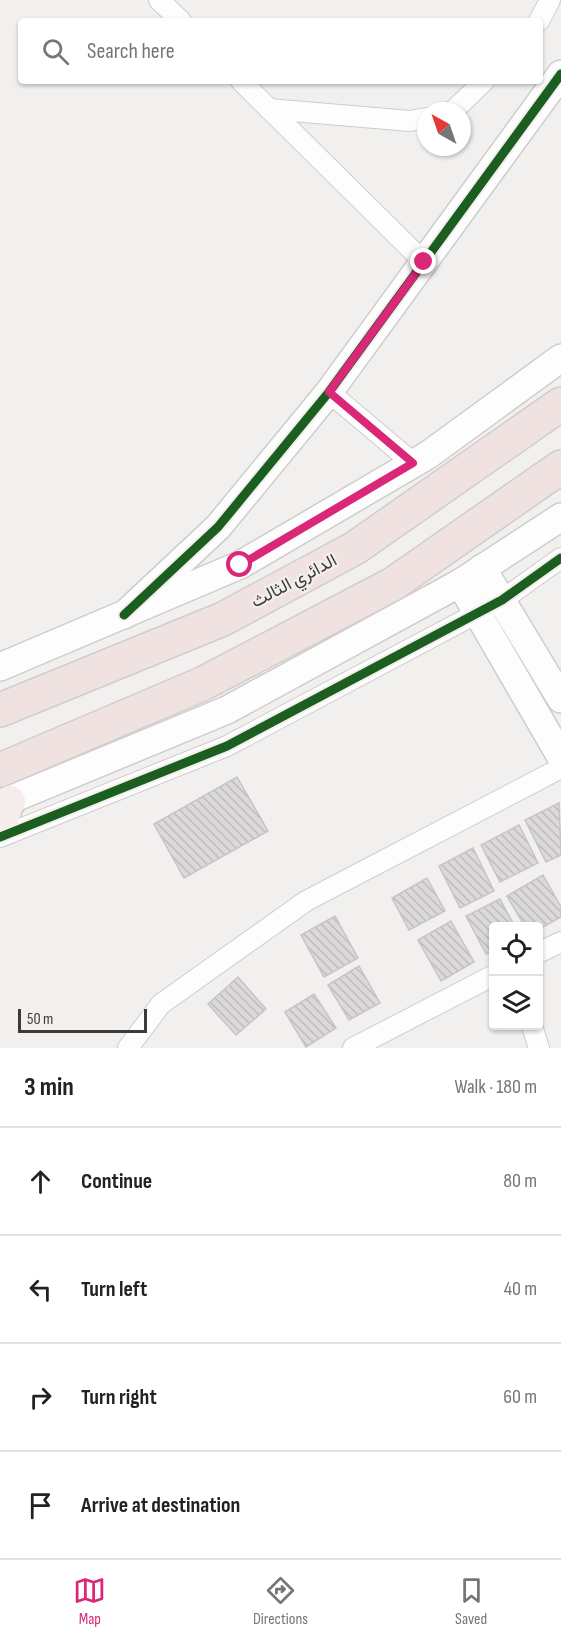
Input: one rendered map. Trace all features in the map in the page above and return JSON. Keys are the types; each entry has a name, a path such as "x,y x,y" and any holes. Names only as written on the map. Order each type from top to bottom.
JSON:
{"highway":[{"path":"524,429 561,395"},
{"name":"الدائري الثالث","path":"0,710 223,619 355,548 561,404"},
{"path":"393,584 561,467"},
{"path":"0,770 202,684 393,584 561,478"}],"main road":[{"path":"124,615 219,527 329,392 561,74"},
{"path":"0,668 240,565 413,463 561,358"},
{"path":"3,810 227,710 460,583 561,517"},
{"path":"482,568 561,699"},
{"path":"460,583 561,757"}],"street":[{"path":"159,0 178,18"},
{"path":"540,18 550,0"},
{"path":"244,84 424,262"},
{"path":"462,102 481,84"},
{"path":"269,109 410,121 417,120"},
{"path":"329,392 413,463"},
{"path":"0,837 227,746 502,600 561,558"},
{"path":"128,1048 161,1004 306,901 561,768"},
{"path":"543,951 561,942"},
{"path":"353,1048 376,1042 492,976"},
{"path":"533,1030 539,1048"}],"building":[{"path":"237,777 268,831 184,878 154,824"},
{"path":"559,803 561,855 546,862 525,820"},
{"path":"519,825 538,863 500,882 481,845"},
{"path":"473,848 494,891 460,908 439,866"},
{"path":"543,875 561,907 561,917 543,927 543,922 522,922 507,896"},
{"path":"427,878 445,911 409,930 392,898"},
{"path":"500,899 512,922 489,922 489,952 486,954 466,916"},
{"path":"335,916 358,958 324,977 301,935"},
{"path":"451,921 474,962 441,981 418,940"},
{"path":"359,966 380,1003 349,1020 328,985"},
{"path":"238,977 266,1009 236,1035 208,1004"},
{"path":"314,994 336,1028 306,1047 285,1012"}],"cycle path":[{"path":"124,615 218,527 329,392 561,74"},
{"path":"0,837 227,746 502,600 561,558"}],"route":[{"path":"240,565 413,463 329,392 424,262"}]}
